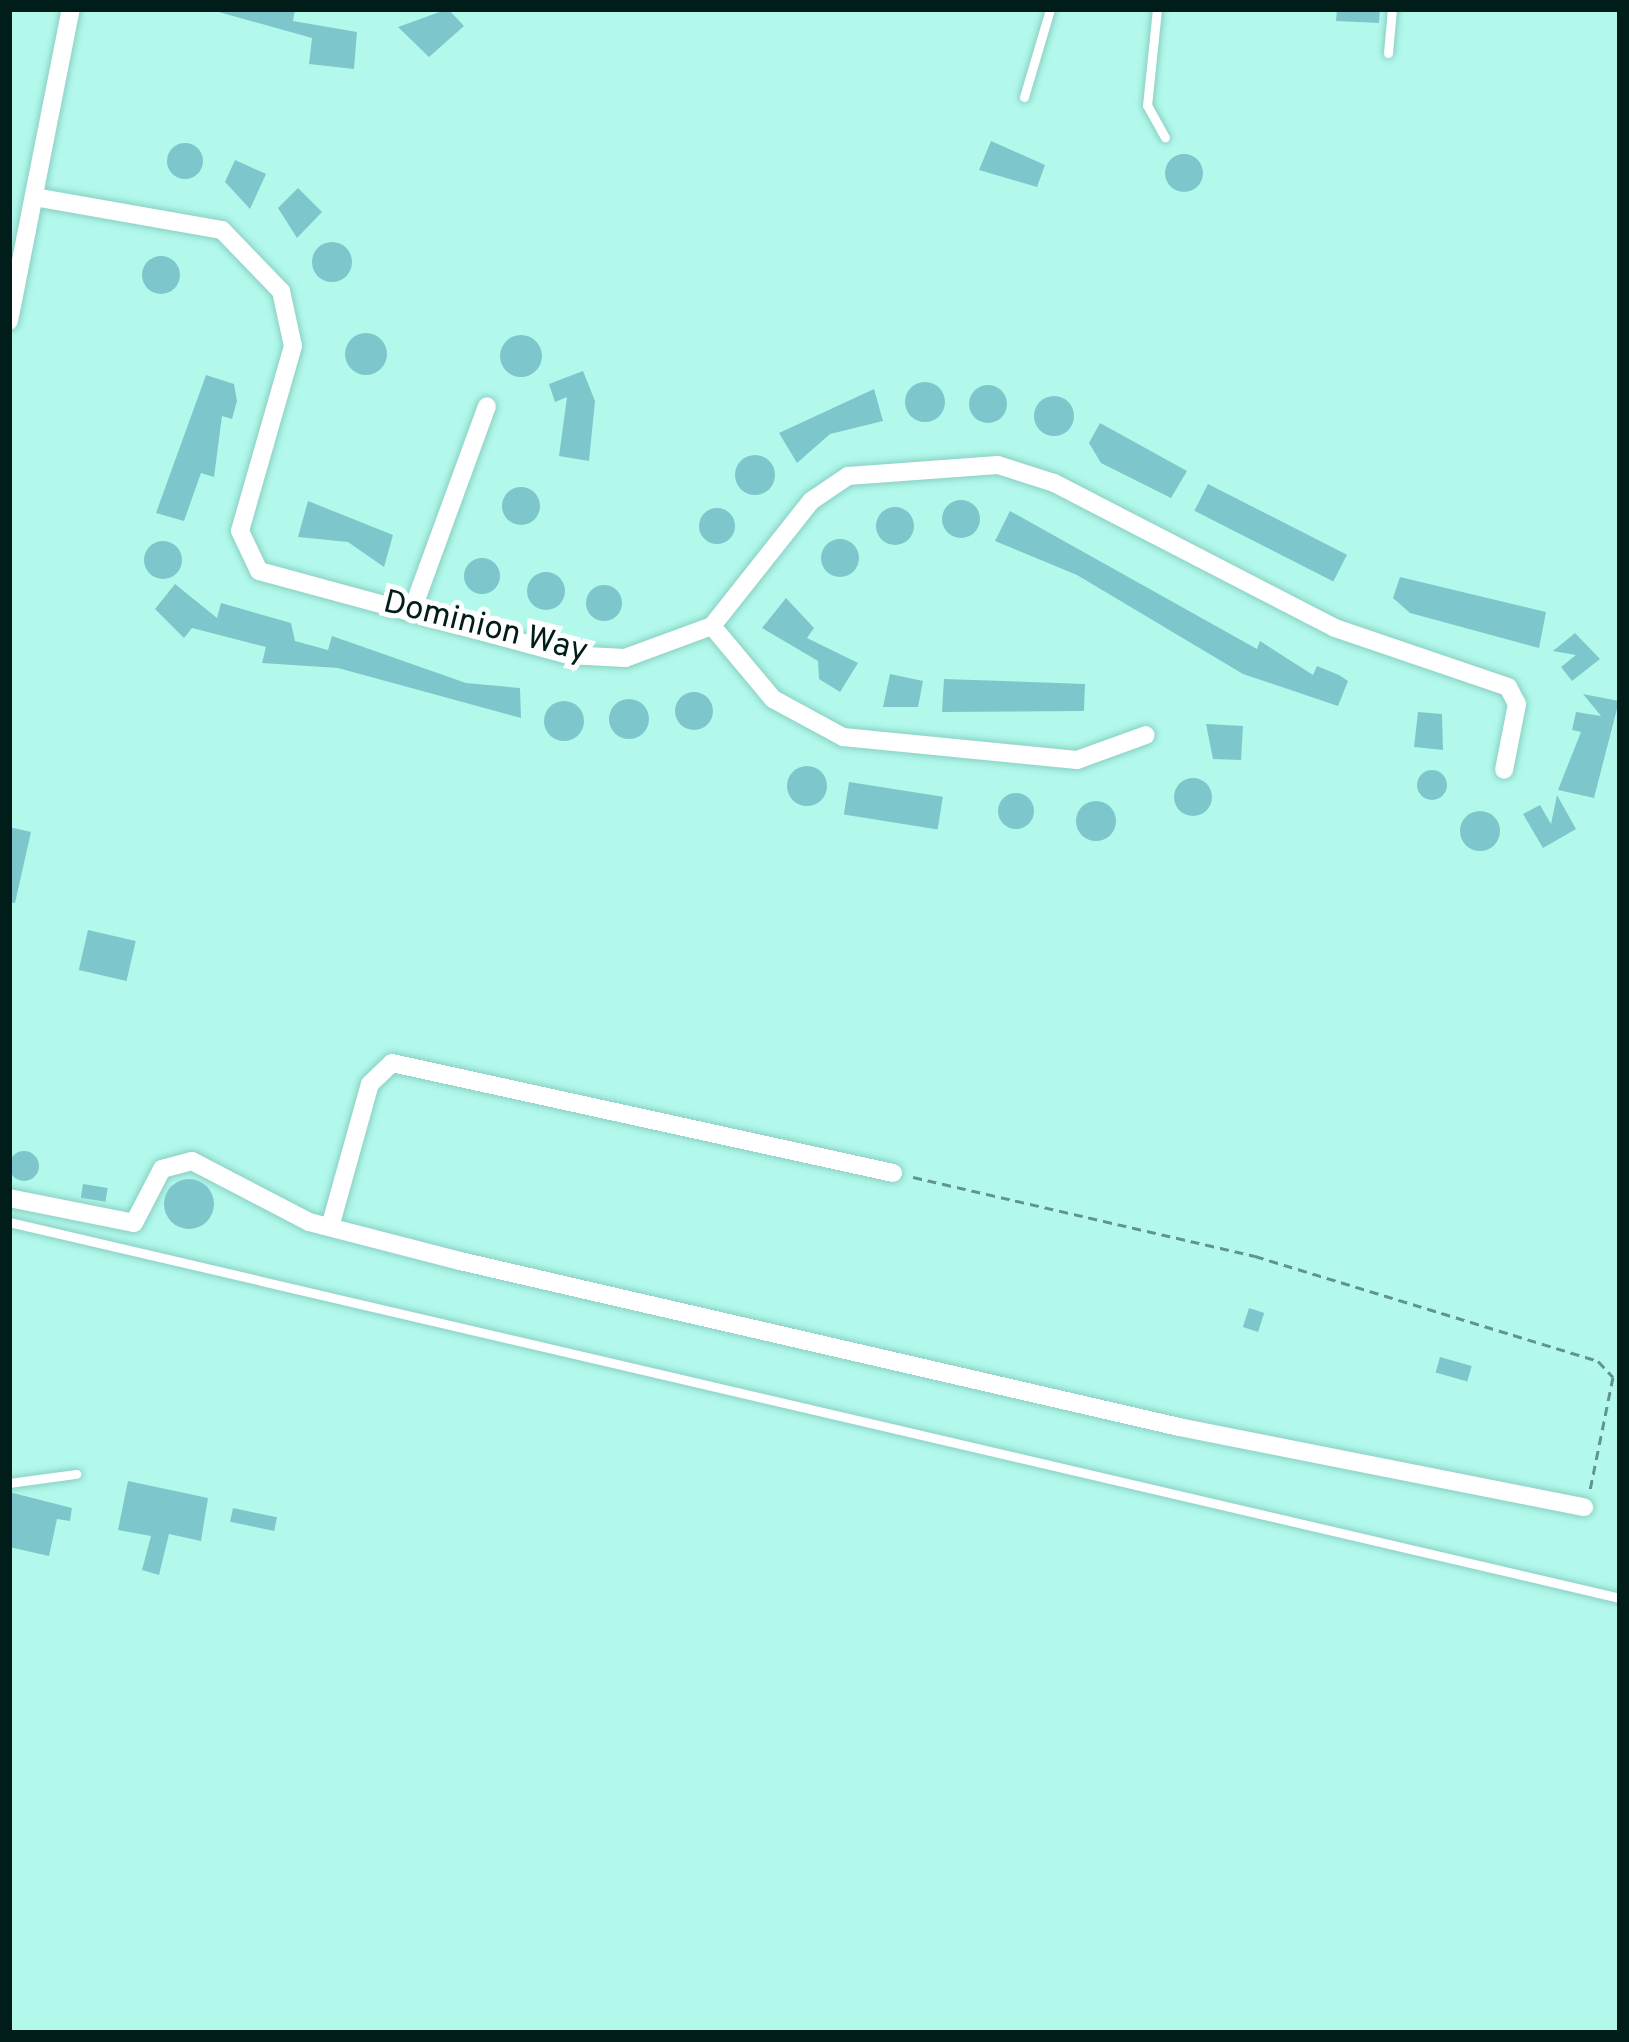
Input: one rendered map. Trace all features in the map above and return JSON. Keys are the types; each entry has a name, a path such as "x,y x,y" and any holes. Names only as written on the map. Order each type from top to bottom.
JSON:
{"street":[{"path":"9,321 70,9"},
{"name":"Dominion Way","path":"34,197 221,230 266,270 290,309 293,346 242,547 259,571 595,658 656,652 712,626 828,487 869,470 998,465 1054,483 1335,628 1508,687 1517,704 1504,770"},
{"path":"412,611 487,406"},
{"path":"712,626 772,699 858,741 1077,760 1145,735"},
{"path":"330,1227 370,1084 392,1063 893,1173"},
{"path":"9,1198 134,1223 162,1168 192,1161 330,1227 1179,1427 1584,1507"}],"lane":[{"path":"1024,97 1050,9"},
{"path":"1157,9 1147,106 1166,136"},
{"path":"1388,53 1392,9"},
{"path":"9,1222 1620,1598"},
{"path":"9,1483 76,1474"}],"path":[{"path":"893,1173 1255,1256 1598,1361 1613,1377 1584,1507"}],"building":[{"path":"208,9 295,9 293,21 357,32 354,69 309,64 312,38"},
{"path":"448,9 464,26 429,57 398,27"},
{"path":"1337,9 1380,9 1379,23 1336,21"},
{"path":"991,141 1045,165 1037,187 979,170"},
{"path":"185,143 198,148 203,161 198,174 185,179 172,174 167,161 172,148"},
{"path":"1184,154 1197,160 1203,173 1197,186 1184,192 1171,186 1165,173 1171,160"},
{"path":"235,160 266,174 250,209 225,182"},
{"path":"298,188 322,212 297,238 278,208"},
{"path":"332,242 346,248 352,262 346,276 332,282 318,276 312,262 318,248"},
{"path":"161,256 175,261 180,275 175,289 161,294 147,289 142,275 147,261"},
{"path":"366,333 381,339 387,354 381,369 366,375 351,369 345,354 351,339"},
{"path":"521,335 536,341 542,356 536,371 521,377 506,371 500,356 506,341"},
{"path":"583,371 595,401 589,461 559,456 567,397 555,402 549,384"},
{"path":"206,375 234,384 237,401 232,419 222,416 214,477 201,473 184,521 156,513"},
{"path":"925,382 939,388 945,402 939,416 925,422 911,416 905,402 911,388"},
{"path":"988,385 1002,390 1007,404 1002,418 988,423 974,418 969,404 974,390"},
{"path":"874,389 883,421 830,434 797,463 779,433"},
{"path":"1054,396 1068,402 1074,416 1068,430 1054,436 1040,430 1034,416 1040,402"},
{"path":"1100,423 1187,471 1171,498 1101,463 1089,443"},
{"path":"755,455 769,461 775,475 769,489 755,495 741,489 735,475 741,461"},
{"path":"1208,484 1347,555 1333,582 1194,511"},
{"path":"521,487 535,492 540,506 535,520 521,525 507,520 502,506 507,492"},
{"path":"961,500 975,505 980,519 975,533 961,538 947,533 942,519 947,505"},
{"path":"308,501 393,535 384,567 348,542 298,537"},
{"path":"895,507 909,512 914,526 909,540 895,545 881,540 876,526 881,512"},
{"path":"717,508 730,513 735,526 730,539 717,544 704,539 699,526 704,513"},
{"path":"1010,511 1257,649 1260,641 1313,675 1317,666 1339,675 1348,681 1338,706 1243,674 1077,575 995,541"},
{"path":"840,539 853,545 859,558 853,571 840,577 827,571 821,558 827,545"},
{"path":"163,541 176,547 182,560 176,573 163,579 150,573 144,560 150,547"},
{"path":"482,558 495,563 500,576 495,589 482,594 469,589 464,576 469,563"},
{"path":"546,572 560,577 565,591 560,605 546,610 532,605 527,591 532,577"},
{"path":"1400,577 1546,612 1539,648 1410,613 1393,598"},
{"path":"175,584 217,618 221,603 291,623 295,641 328,650 332,636 466,683 520,688 521,718 338,668 262,663 266,647 192,628 184,638 155,609"},
{"path":"604,585 617,590 622,603 617,616 604,621 591,616 586,603 591,590"},
{"path":"786,598 814,628 807,638 858,663 840,692 819,679 818,661 762,628"},
{"path":"1575,633 1600,659 1572,681 1561,667 1576,655 1553,651"},
{"path":"890,674 923,681 918,707 883,707"},
{"path":"944,679 1085,684 1084,711 942,712"},
{"path":"694,692 707,698 713,711 707,724 694,730 681,724 675,711 681,698"},
{"path":"1583,694 1619,701 1594,798 1558,790 1581,732 1572,730 1576,712 1601,716"},
{"path":"629,699 643,705 649,719 643,733 629,739 615,733 609,719 615,705"},
{"path":"564,701 578,707 584,721 578,735 564,741 550,735 544,721 550,707"},
{"path":"1418,712 1442,714 1443,750 1414,747"},
{"path":"1206,724 1243,726 1241,760 1213,759"},
{"path":"807,766 821,772 827,786 821,800 807,806 793,800 787,786 793,772"},
{"path":"1432,770 1447,785 1432,800 1417,785"},
{"path":"1193,778 1207,783 1212,797 1207,811 1193,816 1179,811 1174,797 1179,783"},
{"path":"849,782 943,797 938,829 844,815"},
{"path":"1016,793 1029,798 1034,811 1029,824 1016,829 1003,824 998,811 1003,798"},
{"path":"1557,795 1576,829 1543,848 1523,814 1540,805 1551,824"},
{"path":"1096,801 1110,807 1116,821 1110,835 1096,841 1082,835 1076,821 1082,807"},
{"path":"1480,811 1494,817 1500,831 1494,845 1480,851 1466,845 1460,831 1466,817"},
{"path":"9,827 31,832 15,903 9,902"},
{"path":"88,930 136,941 127,981 79,970"},
{"path":"24,1151 35,1155 39,1166 35,1177 24,1181 13,1177 9,1166 13,1155"},
{"path":"189,1179 207,1186 214,1204 207,1222 189,1229 171,1222 164,1204 171,1186"},
{"path":"83,1184 108,1188 106,1202 81,1198"},
{"path":"1249,1308 1264,1313 1258,1332 1243,1327"},
{"path":"1440,1357 1472,1366 1467,1381 1436,1372"},
{"path":"128,1481 208,1498 201,1541 169,1534 159,1575 142,1570 151,1536 118,1530"},
{"path":"9,1492 72,1508 70,1521 57,1519 49,1556 9,1547"},
{"path":"233,1508 277,1517 274,1531 230,1522"}]}
